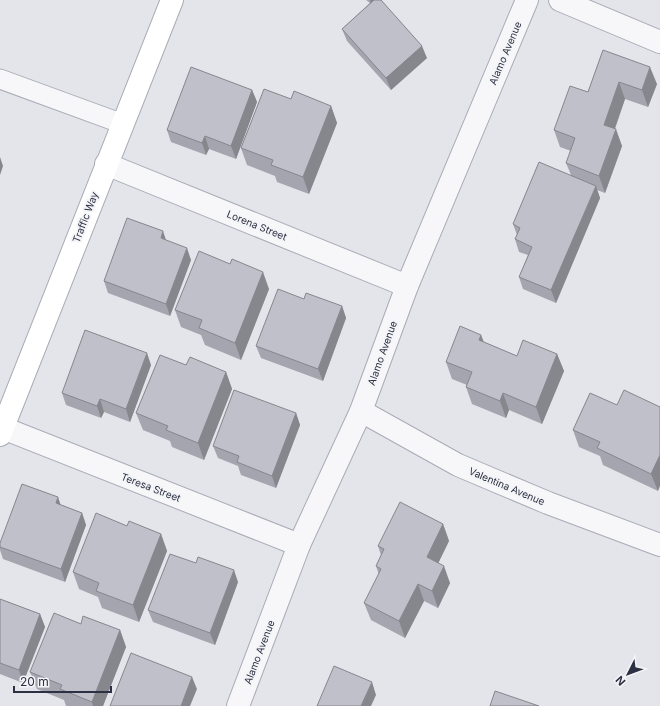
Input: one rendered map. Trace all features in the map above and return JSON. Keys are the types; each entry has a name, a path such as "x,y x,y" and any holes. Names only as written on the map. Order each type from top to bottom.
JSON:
{"street":[{"name":"Traffic Way","path":"1,432 172,0"},
{"name":"Alamo Avenue","path":"238,706 299,545 361,411 407,286 527,0"},
{"path":"560,0 660,42"},
{"name":"Lorena Street","path":"106,164 407,286"},
{"name":"Valentina Avenue","path":"361,411 458,465 548,503 660,545"},
{"name":"Teresa Street","path":"1,432 299,545"}],"lane":[{"path":"0,79 123,124"}],"building":[{"path":"374,0 381,0 422,46 386,78 342,29"},
{"path":"603,50 650,67 642,90 619,82 604,125 616,129 599,176 566,163 575,138 554,130 570,86 588,92"},
{"path":"191,67 252,90 231,146 205,136 202,143 167,130"},
{"path":"264,89 291,99 294,91 331,106 303,177 271,165 273,160 241,148"},
{"path":"539,162 596,186 551,290 519,277 532,247 515,239 520,228 513,224"},
{"path":"127,218 163,231 161,238 187,248 166,304 104,281"},
{"path":"199,251 230,264 232,259 263,272 235,343 199,328 202,320 175,310"},
{"path":"278,289 304,299 306,293 342,306 318,369 256,346"},
{"path":"460,326 481,335 479,340 517,356 523,340 557,354 536,407 503,393 500,401 466,387 472,372 446,362"},
{"path":"85,330 147,353 126,409 100,399 97,406 62,393"},
{"path":"160,355 186,365 190,357 226,372 198,443 166,430 168,426 136,413"},
{"path":"234,390 296,413 272,476 237,462 239,456 213,446"},
{"path":"624,390 660,407 660,455 651,474 597,448 600,442 573,430 590,393 617,405"},
{"path":"22,484 58,497 56,503 82,513 61,569 0,547 0,543"},
{"path":"400,502 443,524 427,557 444,566 432,591 418,584 399,621 364,603 381,569 376,566 384,549 378,546"},
{"path":"96,513 127,526 129,521 161,534 133,605 96,591 99,583 73,572"},
{"path":"170,554 196,563 198,557 234,570 210,633 148,610"},
{"path":"0,599 40,614 19,670 0,663"},
{"path":"54,613 81,624 83,616 120,630 92,702 60,689 62,685 30,672"},
{"path":"131,653 192,677 181,706 110,706"},
{"path":"334,666 372,682 361,706 317,706"},
{"path":"495,691 539,706 490,706"}]}
